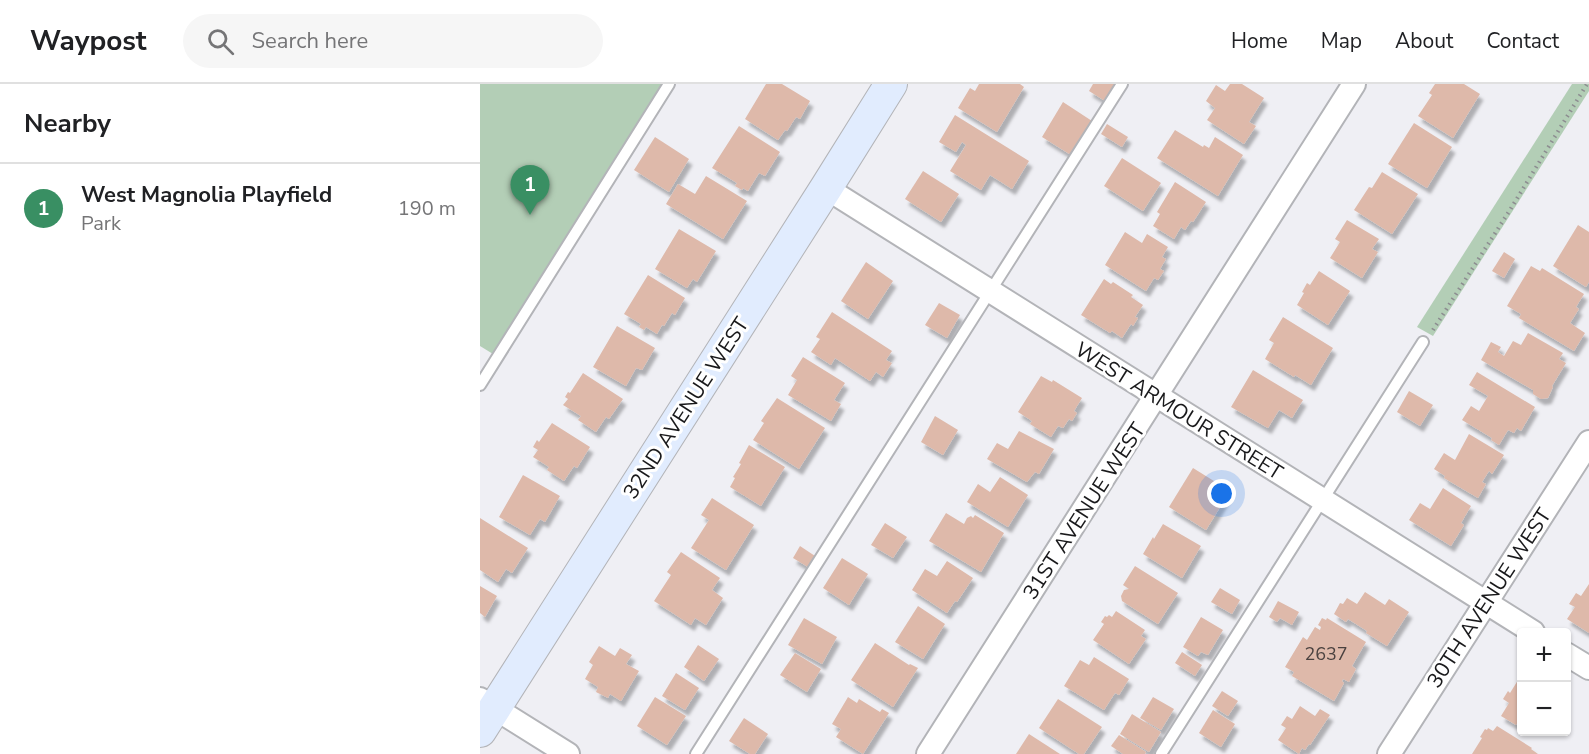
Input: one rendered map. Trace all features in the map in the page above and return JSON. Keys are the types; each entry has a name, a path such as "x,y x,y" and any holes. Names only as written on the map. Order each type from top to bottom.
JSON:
{"street":[{"name":"32ND AVENUE WEST","path":"485,712 826,188 891,84"},
{"name":"31ST AVENUE WEST","path":"928,754 1354,84"},
{"name":"WEST ARMOUR STREET","path":"826,188 1525,628"},
{"name":"30TH AVENUE WEST","path":"1389,754 1589,442"},
{"path":"1571,657 1589,668"},
{"path":"485,712 568,754"}],"lane":[{"path":"480,385 669,84"},
{"path":"696,754 1122,84"},
{"path":"1161,754 1423,342"}],"path":[{"path":"1423,342 1432,332 1504,219 1587,84"}],"green space":[{"path":"480,84 663,84 493,354 480,346"},
{"path":"1572,84 1589,84 1589,91 1433,336 1417,327"}],"building":[{"path":"766,84 782,84 810,101 800,119 796,117 778,140 745,119"},
{"path":"979,84 1020,84 1024,87 997,132 958,108 970,88 975,91"},
{"path":"1093,84 1116,84 1105,101 1089,91"},
{"path":"1230,84 1242,84 1264,98 1249,122 1256,126 1244,144 1207,120 1215,108 1206,101 1216,85 1225,91"},
{"path":"1435,84 1464,84 1480,94 1453,138 1418,116 1432,95 1429,93"},
{"path":"1063,102 1092,121 1071,155 1042,137"},
{"path":"955,115 1029,161 1012,189 990,175 981,190 950,171 966,145 962,142 956,152 939,142"},
{"path":"1414,123 1452,147 1427,188 1388,164"},
{"path":"1107,124 1128,137 1122,147 1101,134"},
{"path":"739,126 780,152 765,176 759,173 748,191 735,186 737,183 712,168"},
{"path":"1175,130 1203,147 1204,145 1209,148 1215,137 1243,155 1218,196 1157,158"},
{"path":"655,137 689,159 669,192 634,170"},
{"path":"1122,158 1161,183 1143,211 1104,186"},
{"path":"923,171 959,194 941,222 905,199"},
{"path":"1382,172 1418,194 1392,234 1354,210"},
{"path":"706,176 747,201 723,239 666,204 678,184 695,194"},
{"path":"1175,182 1206,202 1193,222 1191,221 1185,230 1181,227 1174,239 1153,226 1160,214 1157,212"},
{"path":"1347,220 1379,239 1372,249 1378,252 1362,278 1330,258 1340,242 1335,239"},
{"path":"1578,225 1589,232 1589,282 1586,287 1553,266"},
{"path":"679,229 716,251 697,282 693,279 687,288 655,269"},
{"path":"1125,232 1142,243 1147,234 1168,247 1162,257 1166,259 1160,269 1164,271 1158,280 1154,278 1146,291 1105,265"},
{"path":"1504,252 1515,259 1504,278 1492,271"},
{"path":"866,262 893,281 868,319 841,301"},
{"path":"1531,266 1540,271 1542,268 1584,294 1576,307 1579,309 1570,323 1585,333 1574,351 1519,318 1521,314 1507,306"},
{"path":"1319,271 1350,291 1328,325 1297,305 1307,283 1310,285"},
{"path":"648,275 685,298 675,315 672,313 657,334 646,327 644,330 639,327 641,324 624,314"},
{"path":"1104,279 1133,295 1131,297 1143,305 1135,317 1138,318 1133,326 1131,324 1122,338 1081,315"},
{"path":"939,303 960,315 947,338 925,325"},
{"path":"832,312 892,351 886,360 892,363 883,377 876,372 870,381 835,358 831,365 811,352 820,339 816,337"},
{"path":"1283,317 1333,348 1311,385 1265,359 1274,343 1269,340"},
{"path":"617,326 655,348 642,370 636,368 626,386 593,367"},
{"path":"1528,333 1563,353 1559,359 1566,363 1552,386 1548,398 1541,399 1533,394 1533,390 1481,360 1491,342 1501,347 1498,352 1504,356 1513,341 1521,345"},
{"path":"803,357 845,383 834,400 841,404 831,421 788,395 797,380 791,376"},
{"path":"1253,370 1303,400 1292,418 1279,410 1268,428 1231,407"},
{"path":"1477,372 1535,407 1521,431 1517,428 1514,433 1508,430 1499,445 1491,440 1492,438 1462,420 1471,406 1479,411 1488,396 1469,385"},
{"path":"583,373 623,399 609,419 606,417 596,432 578,420 581,416 563,405 568,399 565,397 568,392 570,393"},
{"path":"1041,376 1052,382 1053,380 1082,398 1074,411 1077,413 1072,421 1069,419 1063,428 1058,426 1051,437 1030,424 1032,421 1018,412"},
{"path":"1409,391 1433,405 1420,426 1397,412"},
{"path":"777,398 825,428 799,469 753,440 764,423 761,421"},
{"path":"935,416 958,430 943,455 921,442"},
{"path":"552,423 590,447 577,468 574,466 564,481 547,470 549,467 533,457 538,450 533,447"},
{"path":"1019,431 1054,449 1039,474 1035,472 1027,482 987,459 997,443 1008,449"},
{"path":"1469,434 1504,455 1492,474 1489,471 1482,482 1486,484 1478,498 1444,478 1445,476 1434,469 1444,453 1455,460"},
{"path":"749,445 785,467 761,506 730,487"},
{"path":"1193,468 1230,491 1206,530 1169,507"},
{"path":"523,475 560,496 545,522 540,519 530,535 499,517"},
{"path":"1000,477 1028,495 1008,527 967,502 978,484 990,492"},
{"path":"1443,488 1471,506 1461,523 1464,525 1451,546 1409,520 1420,503 1430,509"},
{"path":"712,498 754,525 726,570 691,548 709,520 701,515"},
{"path":"946,513 964,524 967,518 971,516 973,518 975,515 1004,533 981,572 929,541"},
{"path":"480,518 528,548 512,573 506,569 498,582 480,570"},
{"path":"885,523 907,537 893,558 871,545"},
{"path":"1163,524 1201,546 1182,578 1143,554"},
{"path":"800,546 815,556 808,567 793,558"},
{"path":"681,552 720,578 712,590 723,598 706,625 695,618 691,625 654,601 671,575 667,572"},
{"path":"842,558 868,574 849,605 823,588"},
{"path":"947,561 973,578 947,613 912,590 925,569 937,576"},
{"path":"1135,566 1178,593 1158,624 1122,601 1121,596 1124,590 1129,589 1123,585"},
{"path":"1589,584 1589,633 1567,619 1575,607 1569,604 1576,593 1581,596"},
{"path":"480,586 497,596 485,617 480,613"},
{"path":"1220,588 1240,600 1232,614 1211,602"},
{"path":"1365,592 1385,605 1389,599 1409,612 1387,646 1348,619 1346,622 1334,614 1340,603 1343,604 1347,598 1357,604"},
{"path":"1278,601 1299,612 1292,625 1280,618 1277,622 1269,617"},
{"path":"918,606 945,624 923,659 895,642"},
{"path":"1116,611 1145,630 1141,636 1146,639 1129,664 1093,640 1104,624 1101,622 1105,616 1112,617"},
{"path":"1201,617 1223,630 1208,655 1201,652 1198,656 1183,647"},
{"path":"804,618 837,637 822,664 788,645"},
{"path":"1322,618 1326,620 1327,618 1366,642 1352,666 1356,669 1349,682 1343,679 1344,683 1334,701 1292,676 1294,672 1285,667 1303,637 1307,640 1315,627 1320,630 1321,627 1318,625"},
{"path":"875,643 909,665 918,668 893,707 851,680"},
{"path":"698,645 719,659 704,681 684,667"},
{"path":"599,646 615,656 620,648 632,655 626,664 639,671 621,701 610,694 608,698 596,692 598,687 585,679 593,665 589,662"},
{"path":"1182,652 1202,665 1195,676 1175,663"},
{"path":"795,653 821,669 807,692 780,675"},
{"path":"1094,657 1129,679 1119,695 1115,693 1104,710 1064,686 1080,660 1089,665"},
{"path":"676,673 699,688 685,710 662,696"},
{"path":"1517,682 1516,725 1501,716 1509,703 1503,699 1508,691 1510,693"},
{"path":"1222,691 1238,701 1228,716 1212,706"},
{"path":"655,697 686,716 667,745 637,726"},
{"path":"848,697 857,703 859,699 880,712 882,709 889,713 863,754 836,737 841,729 832,724"},
{"path":"1153,697 1174,709 1161,730 1140,718"},
{"path":"1058,699 1102,727 1084,754 1079,754 1039,728"},
{"path":"1300,706 1315,716 1320,709 1330,715 1310,745 1305,750 1302,748 1299,754 1278,740 1286,728 1281,725 1287,716 1292,719"},
{"path":"1213,710 1235,724 1221,747 1199,733"},
{"path":"1132,714 1161,732 1149,752 1120,734"},
{"path":"744,718 768,734 755,754 750,754 729,741"},
{"path":"1497,726 1538,754 1472,754 1485,729 1493,731"},
{"path":"1029,734 1060,754 1016,754"},
{"path":"1119,735 1146,752 1145,754 1123,754 1111,746"}],"place":[{"name":"West Magnolia Playfield","path":"530,215"}]}
